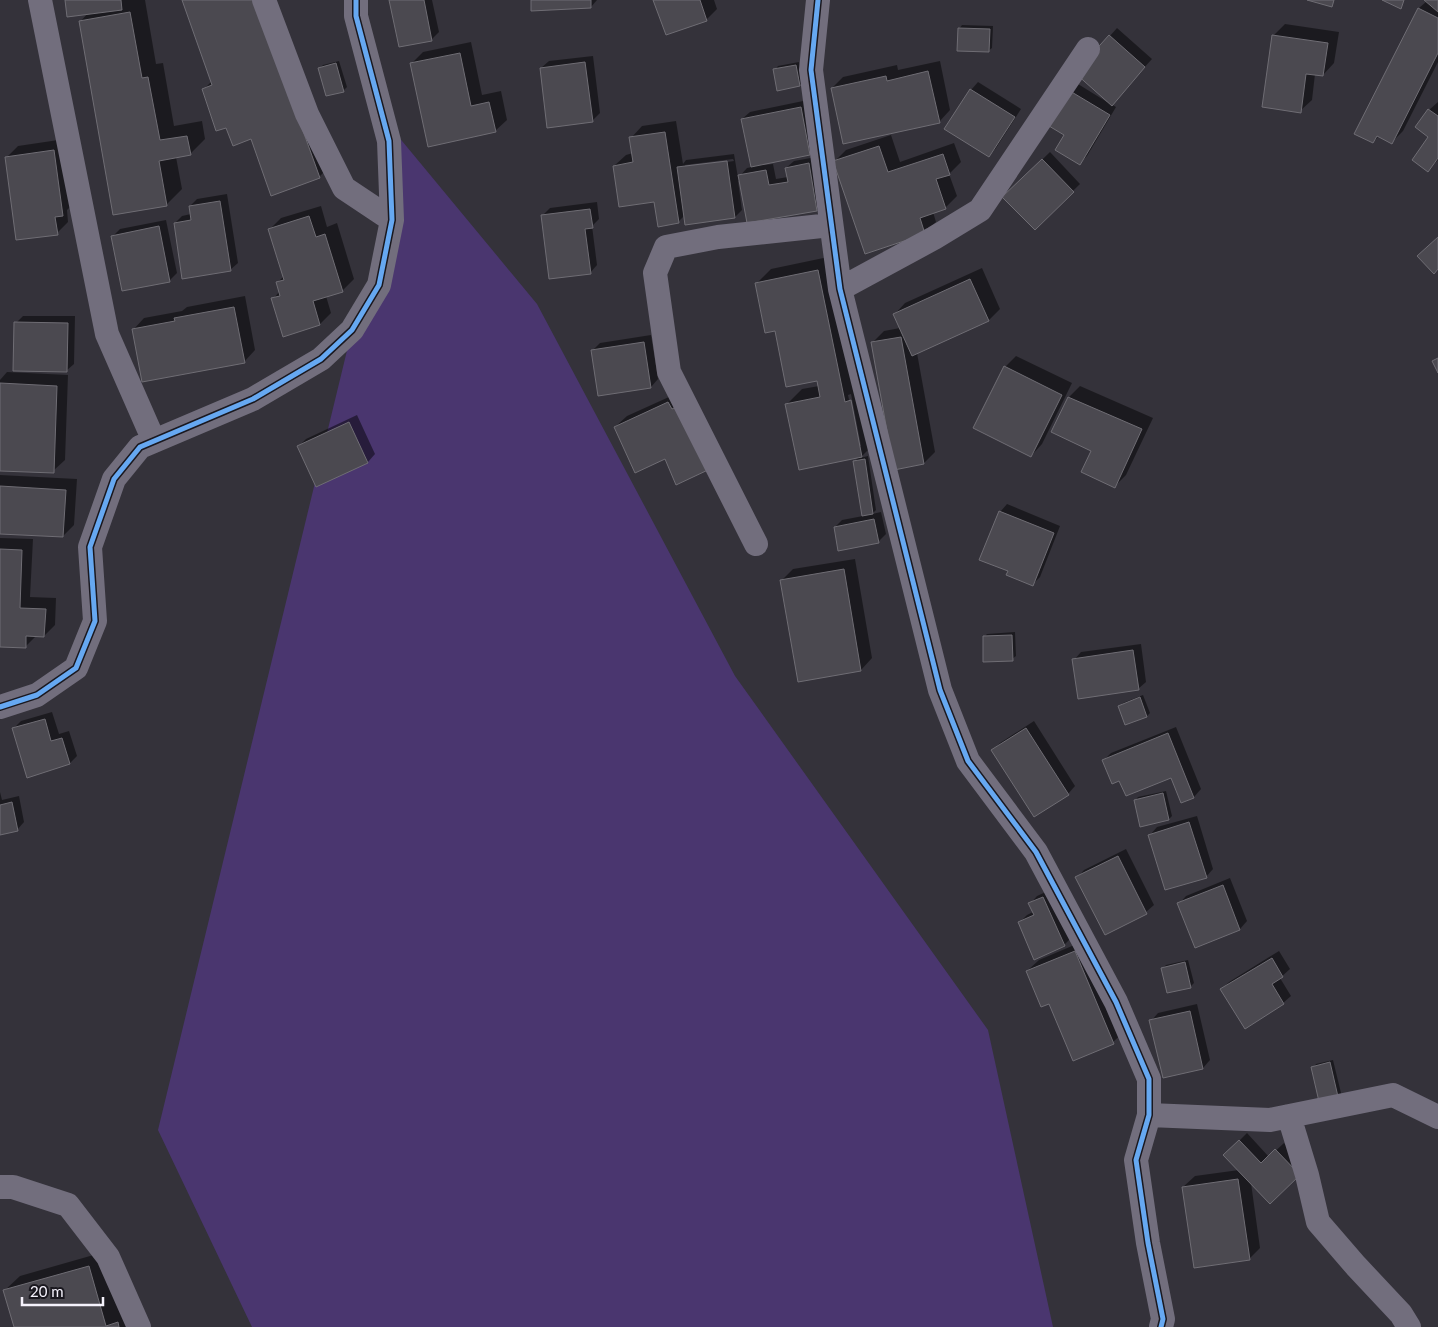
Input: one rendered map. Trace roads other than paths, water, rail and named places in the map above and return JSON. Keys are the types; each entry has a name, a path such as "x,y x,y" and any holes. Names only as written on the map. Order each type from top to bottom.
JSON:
{"street":[{"path":"40,0 107,334 154,441"},
{"path":"264,0 307,114 344,188 392,220"},
{"path":"0,707 37,695 76,668 95,621 90,547 114,479 140,447 253,399 321,359 352,330 380,285 392,220 389,141 356,16 356,0"},
{"path":"818,0 811,70 840,289 940,690 968,761 1036,852 1116,1002 1149,1079 1149,1115 1136,1160 1148,1243 1164,1319 1162,1327"},
{"path":"840,289 934,238 980,210 1088,49"},
{"path":"756,544 668,372 655,274 666,247 718,237 831,225"},
{"path":"1149,1115 1270,1120 1393,1095 1438,1117"},
{"path":"1290,1116 1318,1222 1356,1266 1402,1314 1408,1327"},
{"path":"0,1187 13,1187 68,1205 108,1258 140,1327"}]}
